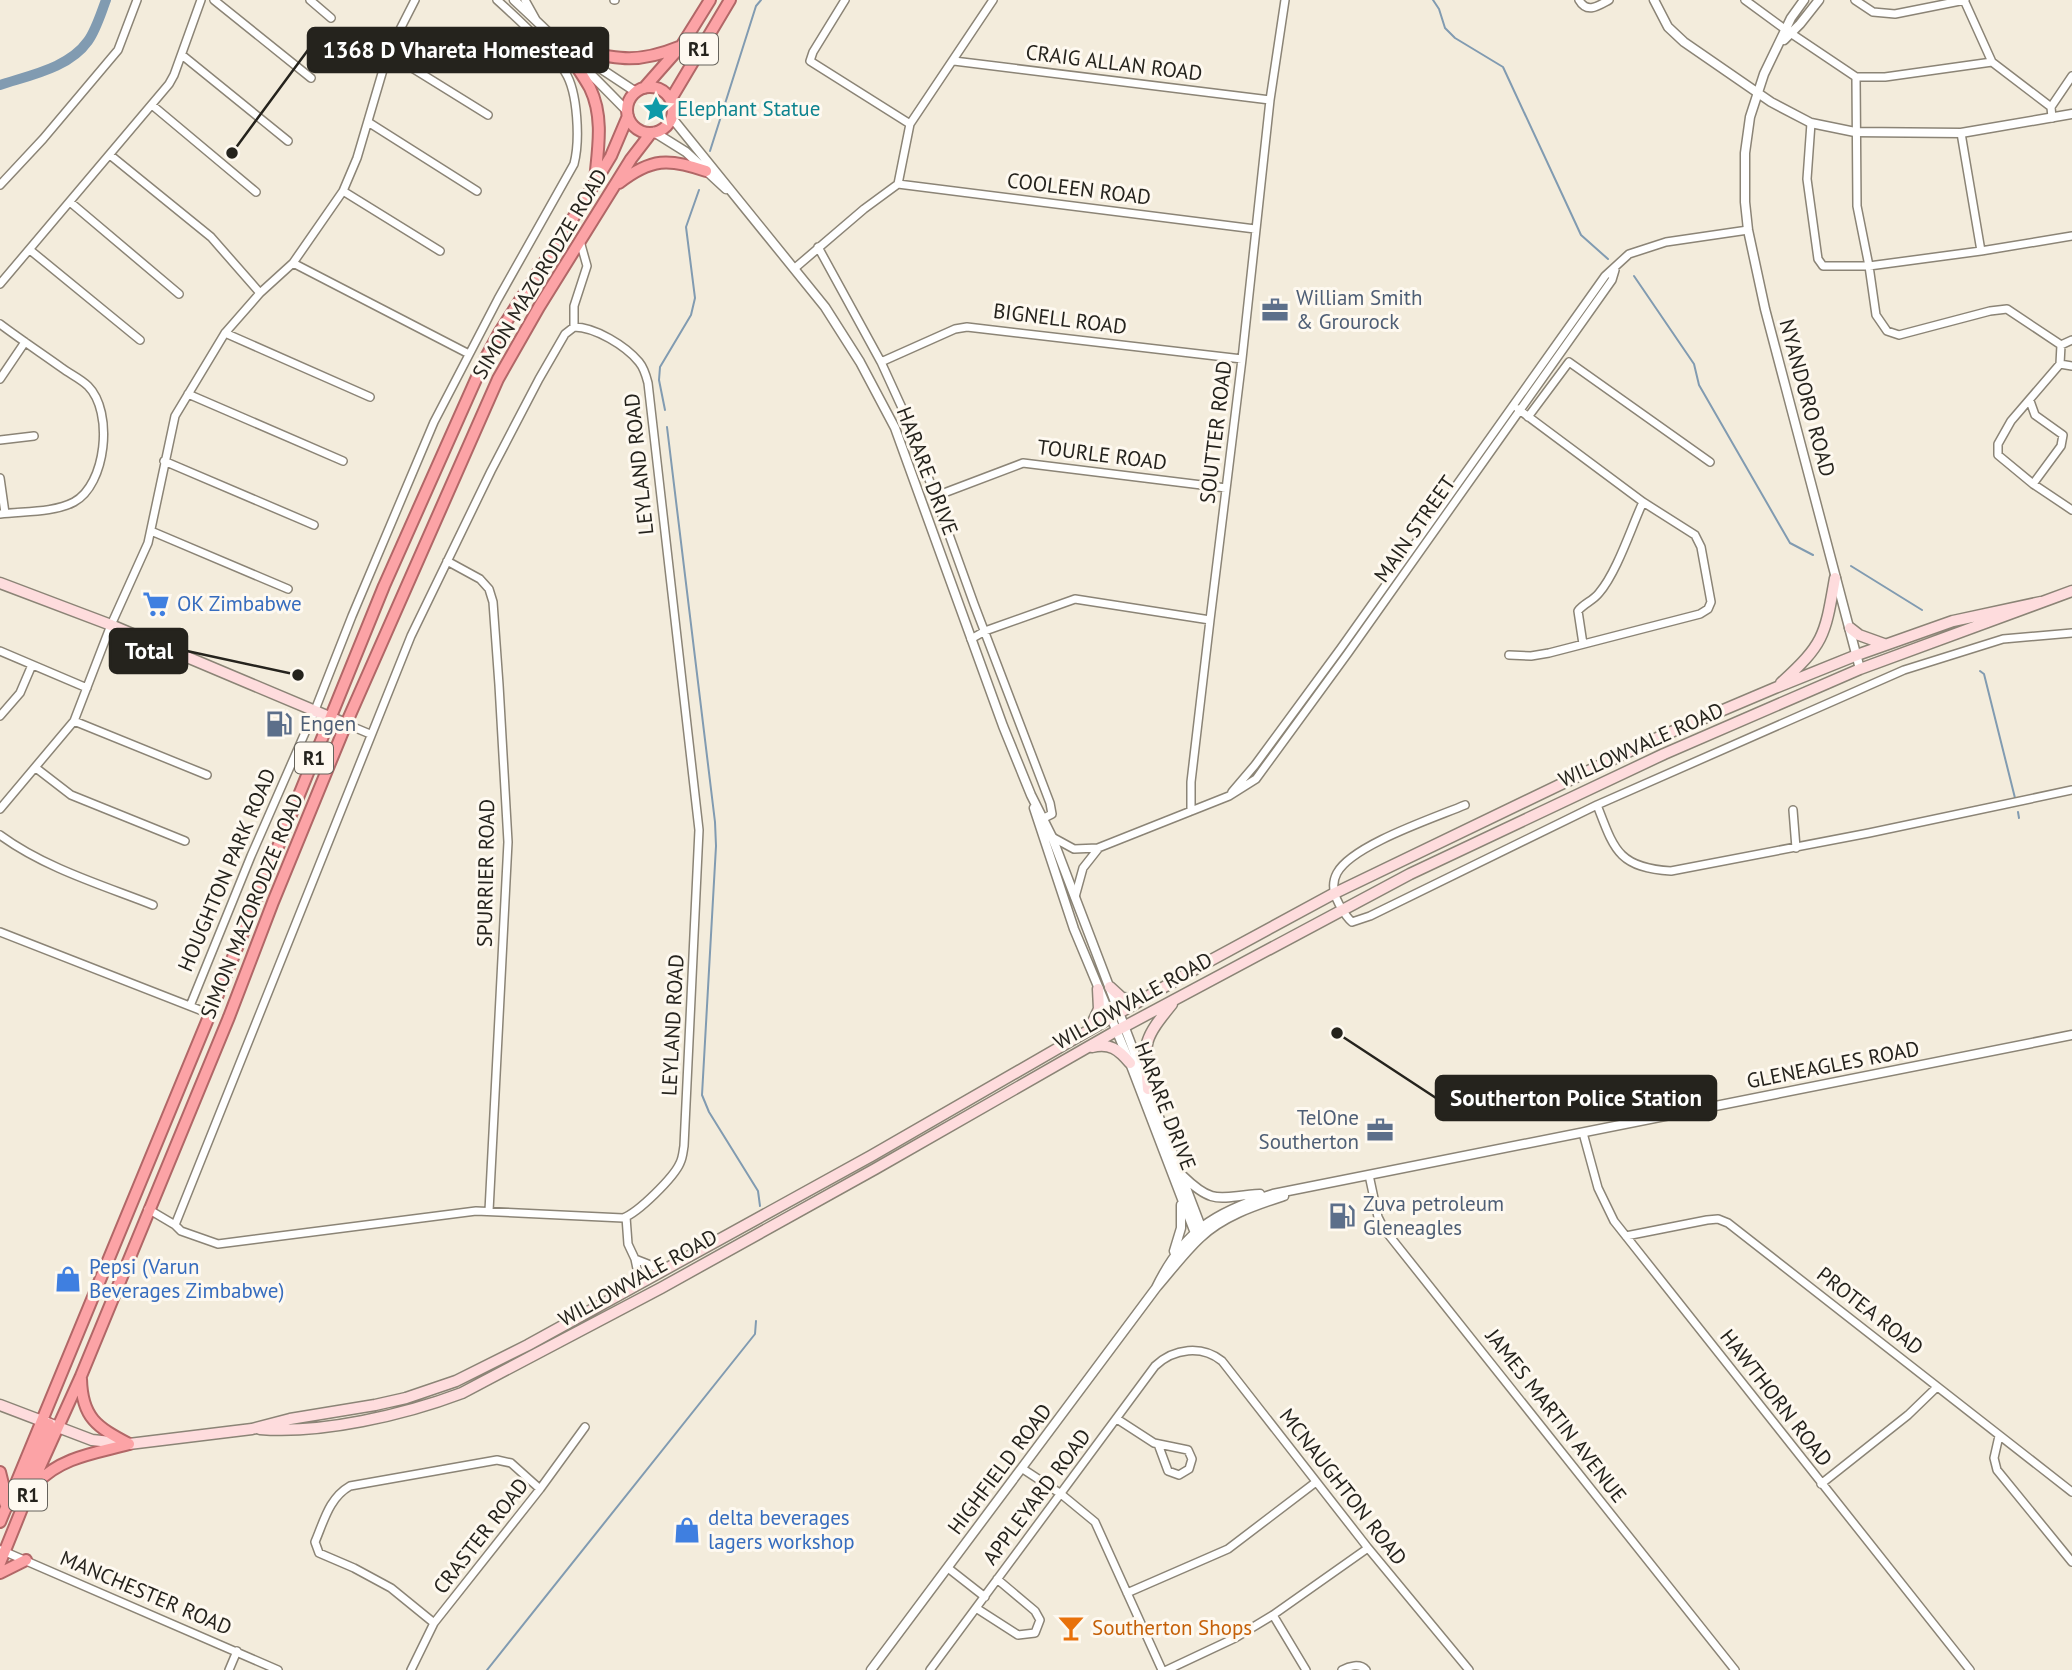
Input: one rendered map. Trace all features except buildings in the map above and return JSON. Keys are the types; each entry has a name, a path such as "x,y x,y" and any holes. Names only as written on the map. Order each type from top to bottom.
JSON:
{"highway":[{"name":"R1","path":"640,90 682,46 710,0"},
{"name":"R1","path":"640,90 659,89 671,99 730,0"},
{"path":"573,53 639,59 682,46"},
{"path":"573,53 598,112 599,143 595,183"},
{"name":"SIMON MAZORODZE ROAD","path":"0,1563 2,1552 29,1491 49,1424 330,717 485,359 611,156 628,113 629,100 640,90"},
{"path":"671,99 672,118"},
{"path":"628,113 637,129 653,133"},
{"name":"SIMON MAZORODZE ROAD","path":"0,1522 49,1424 81,1376 346,724 498,379 516,344 613,188 653,133 668,125 672,118"},
{"path":"613,188 638,170 665,161 684,163 706,172"},
{"path":"81,1376 83,1397 89,1416 105,1431 129,1444"},
{"path":"29,1491 57,1465 129,1444"},
{"path":"0,1472 5,1509"},
{"path":"0,1573 26,1560"}],"main road":[{"path":"1775,688 1804,662 1819,643 1826,626 1835,578"},
{"path":"0,583 111,625 346,724"},
{"name":"WILLOWVALE ROAD","path":"252,1429 293,1431 377,1418 440,1402 462,1393 661,1288 1085,1048 1342,909 1476,841 1664,754 1860,669 2072,591"},
{"name":"WILLOWVALE ROAD","path":"0,1405 92,1440 129,1444 252,1429 290,1419 375,1405 436,1389 502,1358 871,1156 1142,1000 1334,894 1657,738 1857,654 1953,621 2041,601"},
{"path":"1850,628 1860,635 1885,644"},
{"path":"1110,988 1127,1000 1142,1000"},
{"path":"1087,1032 1097,1015 1098,989"},
{"path":"1149,1089 1145,1053 1148,1037 1174,1000"},
{"path":"1085,1048 1107,1045 1120,1052 1130,1063"}],"street":[{"path":"0,185 43,139 118,50 138,0"},
{"path":"0,284 152,105 174,75 201,0"},
{"path":"214,0 311,78"},
{"path":"310,0 331,18"},
{"path":"0,809 74,721 111,625 148,544 171,425 225,333 260,293 293,263 343,191 357,158 388,53 415,0"},
{"name":"HOUGHTON PARK ROAD","path":"190,1006 434,422 575,163 578,142 573,93 565,71 497,0"},
{"path":"514,0 573,53 628,113"},
{"path":"525,0 536,21"},
{"path":"845,0 810,61 910,124"},
{"path":"795,268 898,184 910,124 993,0"},
{"name":"SOUTTER ROAD","path":"1191,811 1191,782 1255,229 1285,0"},
{"path":"1579,0 1584,7 1589,8 1609,0"},
{"path":"1654,0 1675,35 1781,109 1811,122 1855,132 1961,133 2072,114"},
{"path":"1745,0 1856,77 1885,77 1992,62"},
{"path":"1757,93 1804,0"},
{"path":"1788,32 1819,0"},
{"path":"1855,0 1872,12 1895,15 1964,1 1992,62 2051,107"},
{"path":"388,53 488,115"},
{"path":"573,53 640,90"},
{"path":"182,55 288,141"},
{"name":"CRAIG ALLAN ROAD","path":"954,61 1270,100"},
{"path":"2052,118 2051,107 2072,76"},
{"path":"1856,77 1856,201 1870,265 1876,315 1887,331 1899,335 2007,309 2061,345"},
{"name":"NYANDORO ROAD","path":"1757,93 1747,132 1745,175 1748,230 1775,349 1860,669"},
{"path":"152,105 256,192"},
{"name":"HARARE DRIVE","path":"672,118 824,307 860,362 895,428 971,639 1031,794 1074,929 1098,989 1115,1016 1149,1089 1181,1174 1199,1232"},
{"path":"368,122 477,191"},
{"path":"1811,122 1807,179 1818,259 1823,265 1870,265 2072,236"},
{"name":"HARARE DRIVE","path":"653,133 679,146 731,193"},
{"path":"1961,133 1982,251"},
{"path":"110,155 211,237 260,293"},
{"name":"COOLEEN ROAD","path":"898,184 1255,229"},
{"path":"343,191 440,251"},
{"path":"70,202 179,294"},
{"name":"MAIN STREET","path":"1052,837 1074,849 1098,848 1229,796 1263,771 1517,409 1612,280 1615,270 1629,254 1666,242 1748,230"},
{"path":"174,1226 411,636 539,379 565,334 574,327 574,306 587,266 580,241"},
{"path":"818,247 881,362 908,422 1050,803 1052,814 1044,818"},
{"path":"30,250 140,340"},
{"path":"293,263 469,354"},
{"path":"0,324 88,386 101,408 104,439 90,488 83,496 65,506 2,514 0,478"},
{"name":"LEYLAND ROAD","path":"574,327 589,329 629,353 642,366 648,383 698,818 695,950 683,1154 674,1172 635,1213 626,1217"},
{"name":"BIGNELL ROAD","path":"881,362 955,329 967,327 1242,359"},
{"path":"225,333 370,397"},
{"path":"2061,345 2072,341"},
{"path":"0,379 25,342"},
{"path":"2061,345 2060,364 2011,421 1998,444 1998,455 2072,510"},
{"path":"1528,417 1569,362 1710,462"},
{"path":"2060,364 2072,366"},
{"path":"188,394 343,461"},
{"path":"2030,401 2035,415 2063,435 2061,446 2034,484"},
{"path":"1509,654 1537,655 1700,614 1710,606 1711,595 1701,547 1695,535 1643,502 1517,409"},
{"path":"0,440 34,436"},
{"path":"164,461 314,525"},
{"name":"TOURLE ROAD","path":"936,496 1023,463 1226,488"},
{"path":"1583,644 1578,611 1598,595 1607,582 1643,502"},
{"path":"151,531 288,589"},
{"name":"SPURRIER ROAD","path":"447,561 480,579 489,589 493,602 499,685 508,842 489,1211"},
{"path":"971,639 985,631 1075,599 1210,620"},
{"path":"1465,805 1368,846 1346,862 1337,873 1334,894 1352,922 1370,916 1597,806 1904,670 2003,639 2072,634"},
{"path":"0,650 87,688"},
{"path":"337,652 355,659"},
{"path":"0,716 20,692 32,665"},
{"path":"74,721 207,775"},
{"path":"346,724 370,734"},
{"path":"36,768 71,796 185,841"},
{"path":"1597,806 1618,852 1636,863 1658,870 1686,869 1796,848 2072,790"},
{"name":"HARARE DRIVE","path":"1031,794 1052,837 1110,988 1115,1016"},
{"path":"1794,810 1796,848"},
{"path":"0,835 20,849 49,863 153,905"},
{"path":"1075,898 1083,868 1098,848"},
{"path":"0,932 211,1014"},
{"name":"HARARE DRIVE","path":"1121,1029 1130,1063 1180,1194 1199,1232"},
{"name":"GLENEAGLES ROAD","path":"1199,1232 1238,1204 1273,1194 2072,1035"},
{"name":"HAWTHORN ROAD","path":"1583,1133 1604,1204 1614,1222 1970,1670"},
{"path":"1181,1174 1203,1194 1209,1196 1224,1198 1273,1194"},
{"name":"JAMES MARTIN AVENUE","path":"1369,1175 1378,1217 1384,1229 1735,1670"},
{"name":"GLENEAGLES ROAD","path":"1199,1232 1234,1215 1311,1186"},
{"path":"1172,1257 1181,1228 1180,1194"},
{"path":"148,1209 181,1231 218,1244 460,1212 489,1211 617,1219 626,1217 628,1244 635,1259 640,1283"},
{"name":"PROTEA ROAD","path":"1626,1236 1707,1220 1718,1219 1728,1223 2072,1492"},
{"name":"HIGHFIELD ROAD","path":"1156,1288 1172,1257 1199,1232"},
{"name":"HIGHFIELD ROAD","path":"871,1670 1199,1232"},
{"path":"635,1259 663,1270"},
{"name":"MCNAUGHTON ROAD","path":"1178,1353 1193,1350 1208,1352 1223,1362 1368,1548 1469,1670"},
{"name":"APPLEYARD ROAD","path":"930,1670 1155,1366 1168,1356 1178,1353"},
{"path":"1821,1484 1908,1415 1937,1387"},
{"path":"1117,1419 1158,1444 1188,1450 1192,1459 1189,1469 1179,1475 1168,1471 1158,1444"},
{"name":"CRASTER ROAD","path":"411,1670 434,1623 540,1489 585,1427"},
{"path":"1999,1436 1994,1458 1997,1470 2072,1562"},
{"path":"434,1623 391,1588 319,1553 315,1542 332,1501 350,1486 497,1460 511,1463 540,1489"},
{"path":"1023,1469 1061,1494 1095,1522 1161,1670"},
{"path":"1127,1593 1228,1549 1316,1482"},
{"path":"1167,1670 1235,1638 1273,1615 1368,1548"},
{"name":"MANCHESTER ROAD","path":"2,1552 278,1670"},
{"path":"948,1568 985,1597"},
{"path":"976,1608 1018,1635 1035,1633 1040,1620 1035,1611 998,1579"},
{"path":"1273,1615 1306,1670"},
{"path":"229,1670 237,1651"},
{"path":"1342,1670 1356,1666 1366,1670"}],"waterway":[{"path":"0,85 60,64 80,50 93,32 106,0"},
{"path":"710,151 756,6 761,0"},
{"path":"1433,0 1445,28 1455,38 1503,67 1581,235 1608,259"},
{"path":"665,410 659,380 660,367 691,315 695,298 686,227 699,190"},
{"path":"1634,276 1694,364 1699,385 1790,543 1813,555"},
{"path":"667,427 715,822 716,846 702,1095 709,1112 758,1191 760,1206"},
{"path":"1851,566 1922,610"},
{"path":"1980,671 1984,674 2015,798"},
{"path":"2018,812 2019,818"},
{"path":"487,1670 755,1334 756,1321"}],"place":[{"name":"Elephant Statue","path":"656,109"},
{"name":"1368 D Vhareta Homestead","path":"232,153"},
{"name":"William Smith & Grourock","path":"1275,310"},
{"name":"OK Zimbabwe","path":"156,604"},
{"name":"Total","path":"298,675"},
{"name":"Engen","path":"279,724"},
{"name":"Southerton Police Station","path":"1337,1033"},
{"name":"TelOne Southerton","path":"1380,1130"},
{"name":"Zuva petroleum Gleneagles","path":"1342,1216"},
{"name":"Pepsi (Varun Beverages Zimbabwe)","path":"68,1279"},
{"name":"delta beverages lagers workshop","path":"687,1530"},
{"name":"Southerton Shops","path":"1071,1628"}]}
